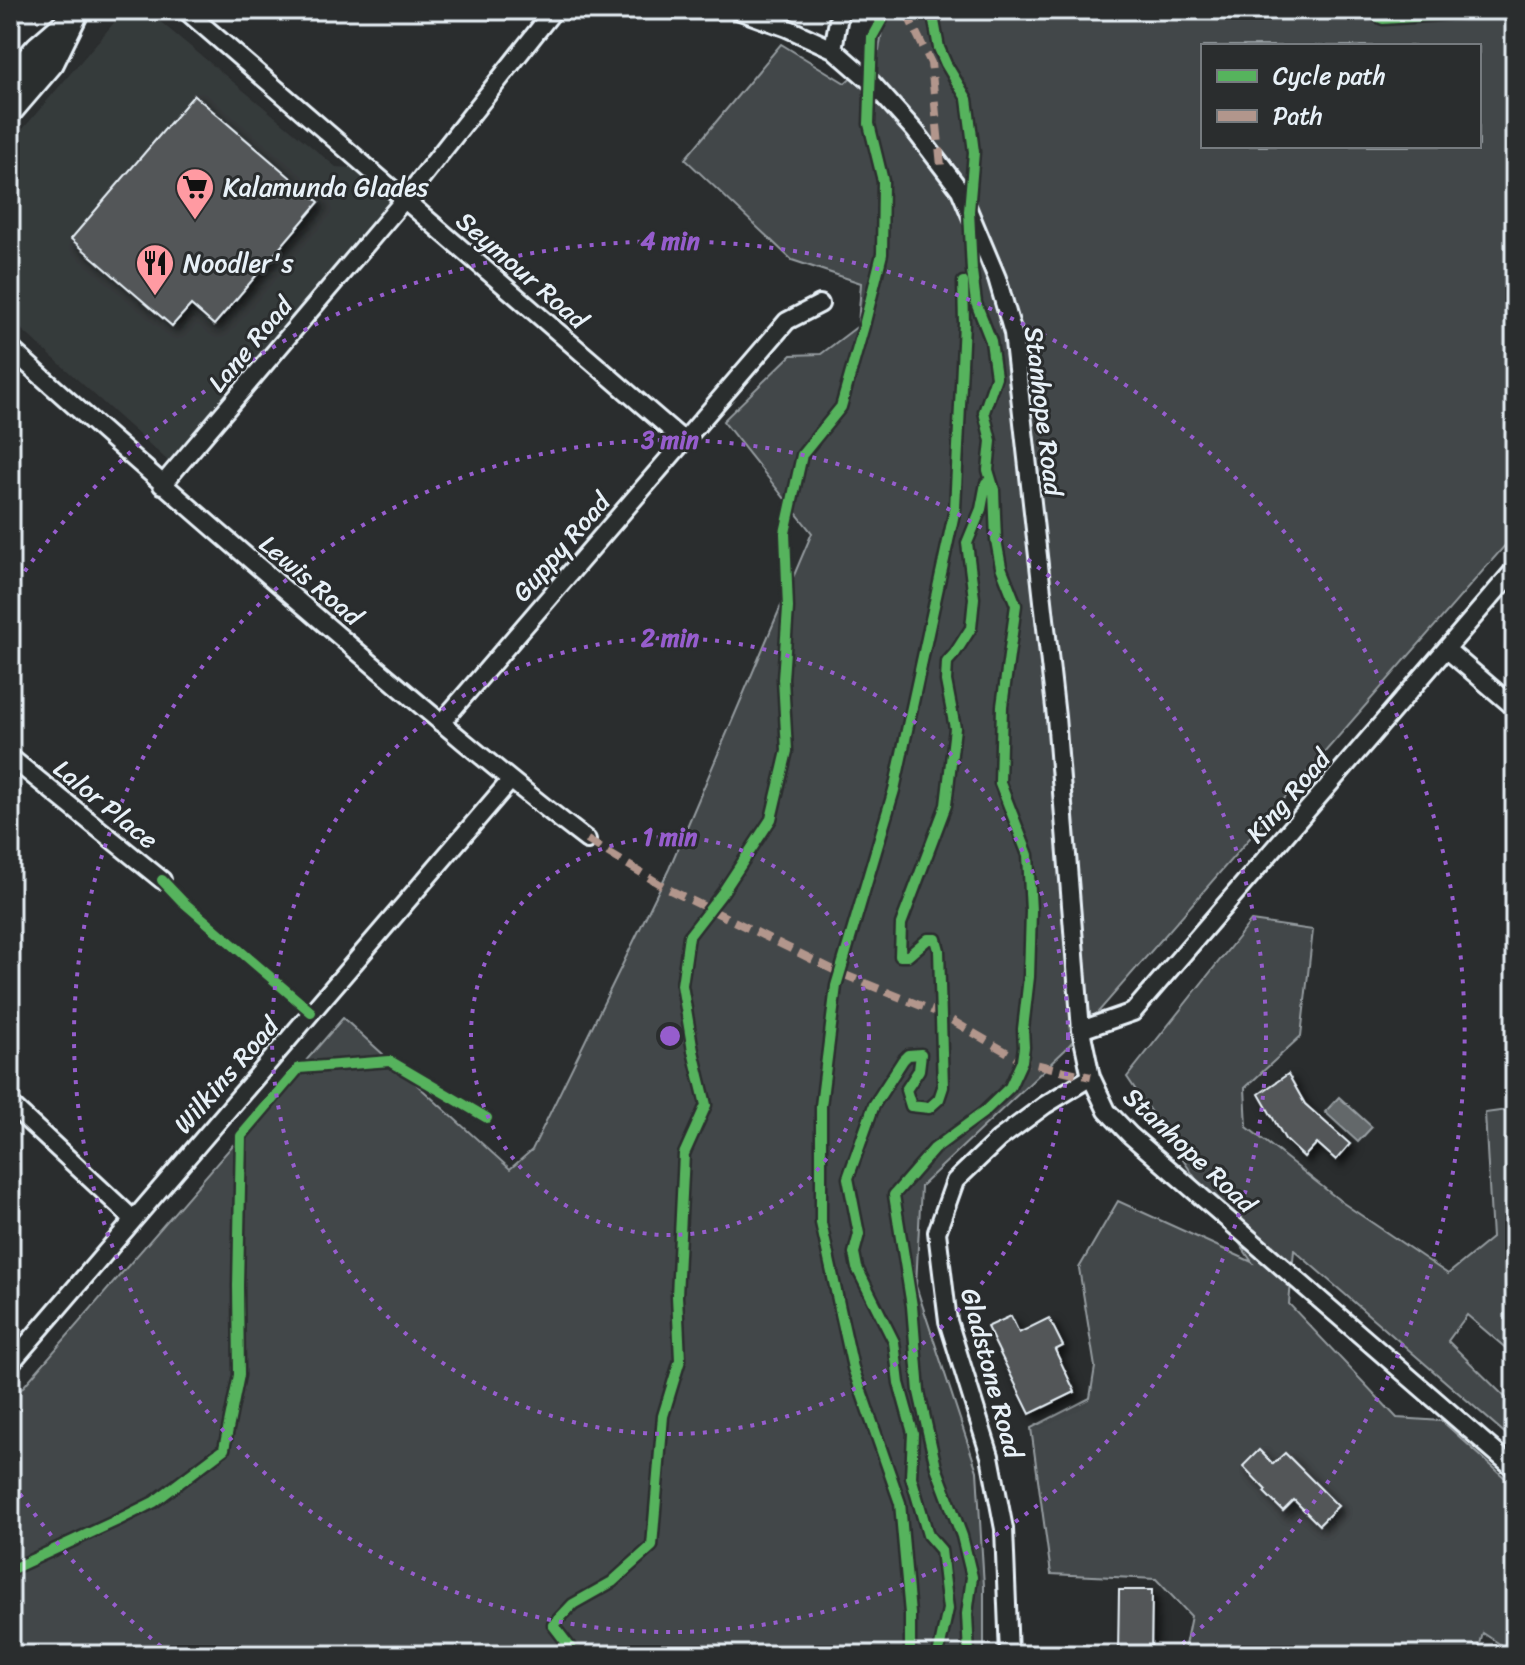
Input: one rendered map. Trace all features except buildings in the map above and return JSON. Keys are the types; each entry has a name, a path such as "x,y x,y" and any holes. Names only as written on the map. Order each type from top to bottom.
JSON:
{"main road":[{"path":"10,79 38,47 77,13"},
{"path":"10,112 52,63 77,13"}],"street":[{"name":"Seymour Road","path":"185,10 684,441"},
{"name":"Lane Road","path":"162,485 404,200 554,10"},
{"name":"Stanhope Road","path":"737,10 833,49 872,83 915,131 960,190 997,278 1013,333 1056,717 1081,1030 1091,1077 1107,1111 1130,1135 1515,1469"},
{"path":"833,49 840,10"},
{"name":"Guppy Road","path":"441,723 787,321 820,304"},
{"name":"Lewis Road","path":"10,348 162,485 441,723 587,840"},
{"name":"King Road","path":"1081,1030 1133,1012 1515,569"},
{"path":"1446,649 1515,708"},
{"name":"Lalor Place","path":"13,766 162,880"},
{"name":"Wilkins Road","path":"10,1364 510,781"},
{"name":"Gladstone Road","path":"1009,1655 1004,1529 990,1456 948,1321 937,1232 955,1181 999,1139 1045,1105 1091,1077"},
{"path":"10,1104 133,1219"}],"shaded area":[{"path":"125,10 146,10 336,167 354,168 394,200 168,461 10,319 10,153 22,130"},
{"path":"885,10 1515,10 1515,534 1065,1050 921,1186 916,1286 977,1471 984,1586 984,1655 10,1655 10,1402 343,1018 510,1169 532,1150 669,869 812,533 723,421 791,355 821,354 858,326 861,283 792,260 685,159 781,44 845,83 879,51"},
{"path":"1251,921 1313,930 1301,1036 1245,1088 1247,1127 1343,1203 1448,1274 1492,1238 1485,1113 1515,1109 1515,1356 1467,1315 1448,1341 1515,1407 1515,1437 1507,1435 1294,1250 1289,1304 1397,1418 1442,1421 1515,1487 1515,1654 1483,1633 1477,1655 1183,1655 1191,1616 1156,1579 1051,1574 1031,1428 1090,1398 1095,1367 1079,1268 1118,1201 1252,1262 1127,1077"},
{"path":"1339,1097 1372,1127 1358,1142 1325,1112"}],"marked path":[{"path":"910,10 910,20 931,63 941,166"},
{"path":"587,840 668,889 840,973 939,1013 1022,1061 1091,1077"}],"cycle path":[{"path":"580,1655 573,1651 553,1625 573,1604 612,1582 652,1546 663,1416 680,1360 677,1296 684,1154 706,1105 682,985 689,936 723,892 771,819 787,751 783,679 788,608 785,533 802,455 841,407 882,254 883,181 869,124 872,37 887,10"},
{"path":"935,10 939,48 967,99 974,152 969,211 972,271 976,303 991,341 996,377 984,412 991,441 988,470 994,490 996,540 1001,567 1016,605 1002,706 1000,783 1028,855 1031,911 1024,1047 1022,1061 1010,1087 984,1112 934,1149 894,1195 912,1306 919,1392 936,1467 962,1536 972,1577 967,1614 969,1655"},
{"path":"1364,10 1383,19 1515,10"},
{"path":"910,1655 910,1614 900,1503 853,1368 821,1223 821,1106 836,986 894,790 955,509 964,323 963,282"},
{"path":"938,1655 948,1609 941,1550 928,1535 911,1477 913,1433 899,1383 894,1342 857,1268 854,1253 859,1234 848,1178 874,1105 908,1055 921,1054 919,1070 906,1090 911,1106 929,1108 939,1099 943,1087 939,950 936,939 928,939 908,956 900,956 901,924 946,805 955,728 946,681 947,662 971,628 974,598 967,543 981,509 986,483"},
{"path":"162,880 182,901 311,1012"},
{"path":"10,1570 154,1502 224,1449 239,1375 241,1136 299,1068 390,1061 487,1118"}],"place":[{"name":"Kalamunda Glades","path":"195,221"},
{"name":"Noodler's","path":"155,297"}]}
